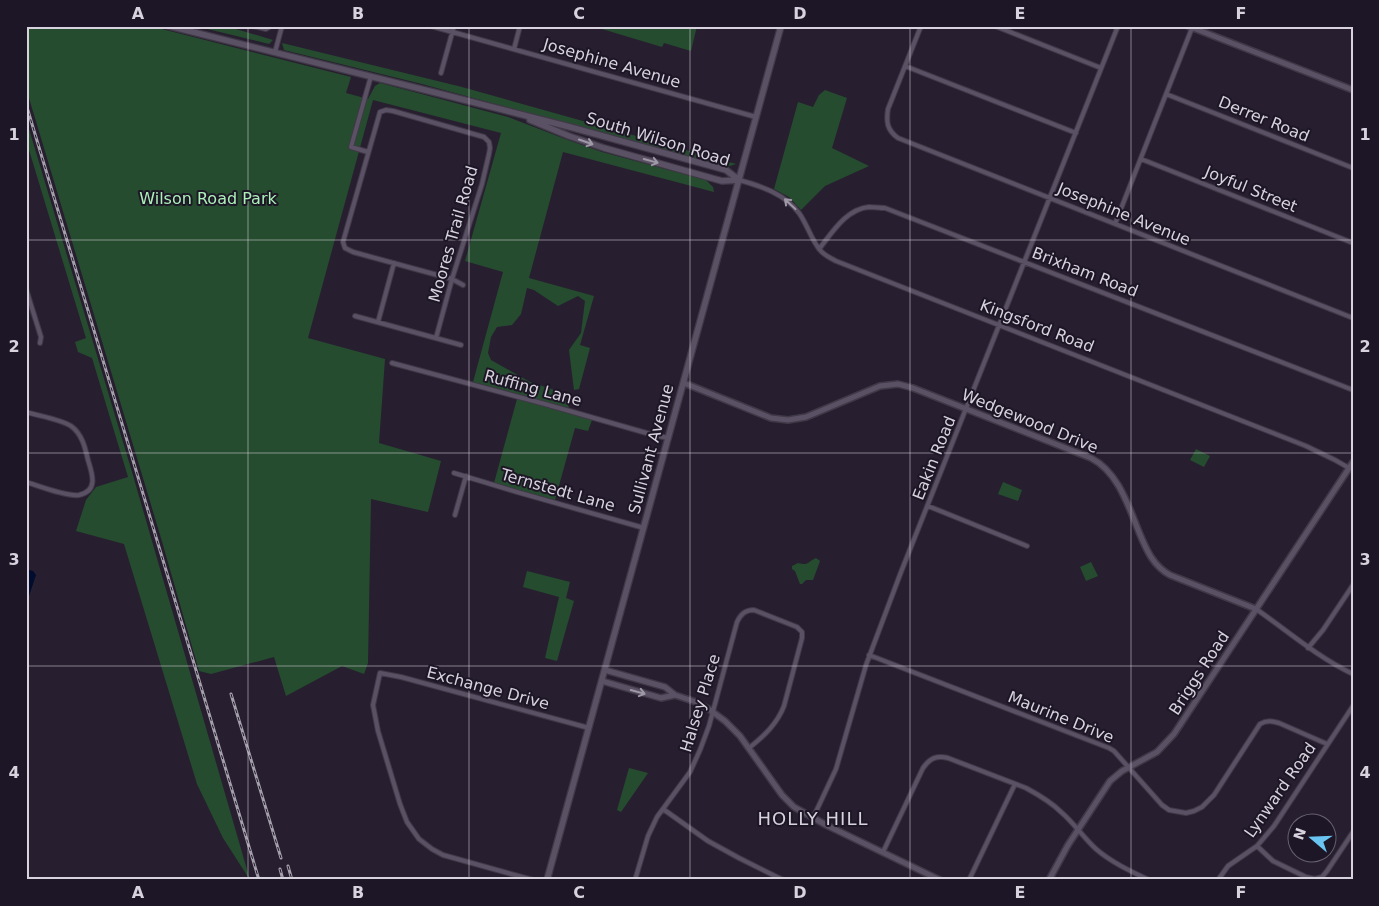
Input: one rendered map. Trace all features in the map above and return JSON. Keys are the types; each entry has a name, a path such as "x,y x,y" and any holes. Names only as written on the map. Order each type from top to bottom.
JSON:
{"main road":[{"name":"South Wilson Road","path":"169,26 570,127 726,170 739,180"},
{"name":"Sullivant Avenue","path":"547,880 781,26"},
{"name":"South Wilson Road","path":"512,113 604,148 722,181 739,180"}],"street":[{"path":"253,26 266,29 271,26"},
{"path":"275,52 282,26"},
{"name":"Josephine Avenue","path":"432,26 756,117"},
{"path":"441,73 454,26"},
{"path":"514,49 520,26"},
{"path":"921,26 905,66 1076,133"},
{"path":"994,26 1101,68"},
{"name":"Eakin Road","path":"813,818 836,769 869,655 1118,26"},
{"path":"1115,224 1190,27 1353,90"},
{"name":"Josephine Avenue","path":"905,66 886,119 888,128 898,138 1353,318"},
{"path":"371,76 351,147 368,152 343,242 345,248 452,279 463,285"},
{"name":"Derrer Road","path":"1166,94 1353,168"},
{"name":"Moores Trail Road","path":"368,152 380,112 386,110 484,137 488,142 489,154 480,192 452,279 436,338"},
{"name":"Joyful Street","path":"1141,158 1353,243"},
{"name":"Kingsford Road","path":"739,180 756,185 784,199 798,212 819,249 841,263 1306,446 1349,468"},
{"name":"Brixham Road","path":"819,249 840,223 855,212 868,207 885,208 1353,390"},
{"path":"378,322 394,263"},
{"path":"27,292 41,337 40,342"},
{"path":"354,316 461,345"},
{"name":"Ruffing Lane","path":"392,363 668,438"},
{"name":"Wedgewood Drive","path":"684,383 771,418 781,420 806,417 869,389 898,384 914,388 1096,460 1113,477 1144,546 1159,567 1170,575 1256,609 1308,648 1353,674"},
{"path":"26,412 66,423 80,435 93,480 92,485 86,492 78,495 26,482"},
{"name":"Briggs Road","path":"1049,880 1060,858 1110,781 1122,770 1157,752 1170,739 1353,462"},
{"name":"Ternstedt Lane","path":"454,473 644,528"},
{"path":"455,515 466,476"},
{"path":"928,506 1027,546"},
{"path":"1308,648 1323,630 1353,585"},
{"name":"Halsey Place","path":"635,880 648,836 657,817 690,772 700,750 739,617 745,612 754,610 797,627 802,632 801,647 781,714 773,727 749,748"},
{"name":"Maurine Drive","path":"869,655 1109,748 1114,751 1162,805 1169,810 1186,812 1202,807 1214,795 1260,724 1265,721 1279,723 1327,744"},
{"path":"605,670 665,687 675,695 696,702 712,712 732,727 788,802 813,818 940,880"},
{"name":"Exchange Drive","path":"533,880 448,856 432,849 419,839 403,813 378,732 373,705 380,673 589,728"},
{"path":"602,682 661,698 675,695"},
{"name":"Lynward Road","path":"1218,880 1228,866 1257,846 1274,826 1353,706"},
{"path":"883,852 923,768 928,761 942,756 1026,788 1048,800 1096,848 1113,862 1140,878 1149,880"},
{"path":"969,880 1015,784"},
{"path":"663,809 708,841 783,880"},
{"path":"1257,846 1273,861 1306,877 1316,879 1322,877 1327,871 1353,832"}],"green space":[{"name":"Wilson Road Park","path":"26,26 150,26 351,77 346,93 368,99 375,86 380,83 508,117 602,152 706,180 713,187 714,192 563,152 529,278 594,296 580,345 590,348 579,389 574,390 569,350 581,333 585,301 578,296 558,306 534,290 527,288 521,314 512,325 497,327 491,337 488,353 491,360 530,382 564,393 569,408 473,382 503,272 465,261 501,133 373,100 308,338 385,359 379,443 441,461 428,512 371,499 368,663 364,674 342,666 286,696 274,657 211,674 199,671 26,88"},
{"path":"195,26 226,26 273,40 269,44"},
{"path":"592,26 697,26 691,51 664,43 662,47"},
{"path":"282,43 462,87 736,164 727,167 422,84 284,50"},
{"path":"825,90 847,98 832,148 869,166 825,186 801,210 789,197 774,189 798,102 813,107 819,95"},
{"path":"26,119 132,472 250,880 223,838 197,784 124,544 76,531 86,500 96,487 128,477 92,358 78,352 75,342 86,338 26,140"},
{"path":"517,399 525,399 592,420 588,431 575,428 555,500 494,483"},
{"path":"1196,449 1210,456 1204,467 1190,460"},
{"path":"1003,482 1022,490 1018,501 998,494"},
{"path":"816,558 820,561 813,580 806,580 800,584 792,566 798,563 806,564"},
{"path":"1091,562 1098,576 1086,581 1080,567"},
{"path":"527,571 570,582 566,598 574,601 557,661 545,658 559,597 523,587"},
{"path":"629,768 648,773 621,812 617,810"}],"water":[{"path":"26,569 33,571 36,575 26,600"}],"railway":[{"path":"26,104 259,880"},
{"path":"231,694 281,858"},
{"path":"288,866 292,880"},
{"path":"280,869 283,880"}],"district":[{"name":"HOLLY HILL","path":"813,818"}]}
